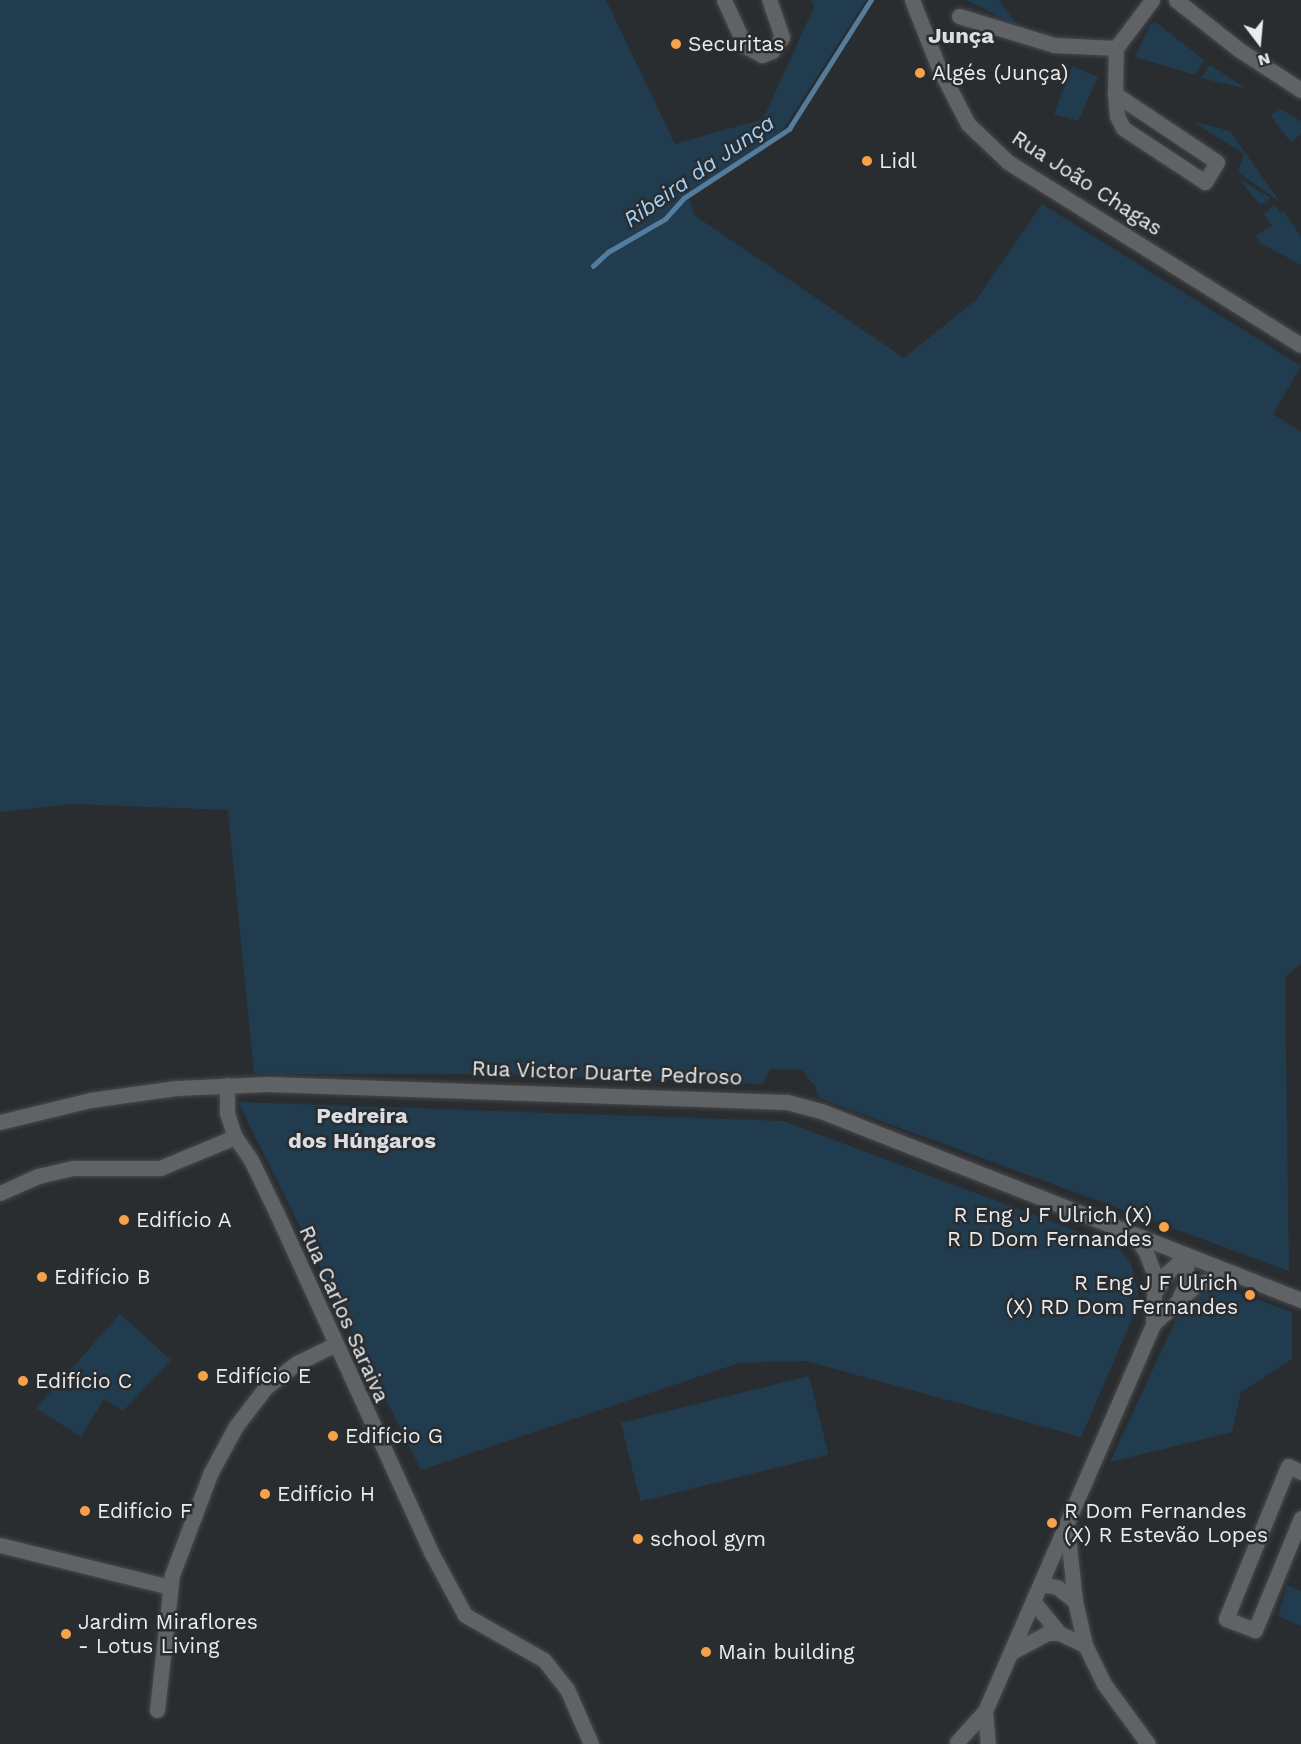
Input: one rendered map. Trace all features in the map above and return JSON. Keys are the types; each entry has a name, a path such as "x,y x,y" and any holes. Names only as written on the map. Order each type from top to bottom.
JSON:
{"street":[{"path":"724,0 745,46 762,55 772,51 782,38 769,0"},
{"path":"1115,94 1217,162 1205,182 1123,128 1117,116 1115,94 1116,48 1152,0"},
{"path":"1176,0 1238,49 1301,90"},
{"name":"Rua João Chagas","path":"916,2 938,66 968,124 1008,162 1301,345"},
{"path":"959,16 1054,45 1116,48"},
{"name":"Rua Victor Duarte Pedroso","path":"0,1122 90,1100 227,1085 362,1085 787,1102 832,1115 1301,1300"},
{"name":"Rua Carlos Saraiva","path":"227,1085 227,1113 235,1137 272,1203 334,1345 432,1554 465,1614 544,1660 567,1689 591,1744"},
{"path":"0,1193 38,1176 74,1168 160,1168 235,1137"},
{"path":"955,1743 986,1711 1154,1324 1157,1289 1147,1256 1131,1232"},
{"path":"1157,1289 1167,1273 1187,1255"},
{"path":"1180,1296 1185,1286 1187,1255"},
{"path":"1154,1324 1180,1296 1197,1284 1236,1274"},
{"path":"157,1710 170,1587 211,1472 236,1426 266,1387 297,1363 334,1345"},
{"path":"1301,1472 1288,1466 1226,1619 1255,1630 1301,1518"},
{"path":"1067,1525 1075,1600 1085,1645 1104,1684 1148,1744"},
{"path":"0,1545 170,1587"},
{"path":"1041,1584 1057,1587 1075,1600"},
{"path":"1034,1601 1059,1633 1085,1645"},
{"path":"1011,1653 1036,1637 1059,1633"},
{"path":"986,1711 988,1744"},
{"path":"955,1743 974,1740 983,1744"}],"shaded area":[{"path":"0,0 606,0 675,144 763,119 814,7 811,0 866,0 783,130 689,196 694,215 904,358 976,300 1042,204 1301,366 1273,414 1301,432 1301,964 1285,977 1289,1271 819,1098 815,1086 801,1070 770,1069 763,1084 499,1074 254,1074 228,810 71,804 0,812"},
{"path":"966,0 999,0 1017,25"},
{"path":"1151,23 1157,23 1204,60 1195,75 1135,57"},
{"path":"1210,65 1247,89 1201,78"},
{"path":"1072,66 1098,77 1078,121 1054,114"},
{"path":"1279,108 1301,121 1301,134 1291,143 1271,116"},
{"path":"1192,121 1230,131 1280,202 1238,172 1244,154"},
{"path":"1239,179 1271,198 1260,205"},
{"path":"1275,205 1280,213 1284,211 1301,237 1301,265 1259,242 1256,235 1272,226 1264,214"},
{"path":"238,1102 783,1121 1117,1246 1131,1263 1140,1301 1081,1437 806,1361 739,1363 421,1470"},
{"path":"1213,1291 1235,1292 1292,1312 1292,1359 1241,1392 1232,1432 1110,1462 1178,1315 1197,1296"},
{"path":"120,1314 171,1360 123,1411 104,1399 81,1437 36,1408"},
{"path":"809,1376 829,1455 640,1502 621,1423"},
{"path":"1287,1585 1301,1591 1301,1626 1278,1616"}],"waterway":[{"name":"Ribeira da Junça","path":"593,266 608,252 665,219 684,198 789,129 871,0"}],"place":[{"name":"Securitas","path":"676,44"},
{"name":"Algés (Junça)","path":"920,73"},
{"name":"Lidl","path":"867,161"},
{"name":"Edifício A","path":"124,1220"},
{"name":"R Eng J F Ulrich (X) R D Dom Fernandes","path":"1164,1227"},
{"name":"Edifício B","path":"42,1277"},
{"name":"R Eng J F Ulrich (X) RD Dom Fernandes","path":"1250,1295"},
{"name":"Edifício E","path":"203,1376"},
{"name":"Edifício C","path":"23,1381"},
{"name":"Edifício G","path":"333,1436"},
{"name":"Edifício H","path":"265,1494"},
{"name":"Edifício F","path":"85,1511"},
{"name":"R Dom Fernandes (X) R Estevão Lopes","path":"1052,1523"},
{"name":"school gym","path":"638,1539"},
{"name":"Jardim Miraflores - Lotus Living","path":"66,1634"},
{"name":"Main building","path":"706,1652"}],"district":[{"name":"Junça","path":"961,36"},
{"name":"Pedreira dos Húngaros","path":"362,1128"}]}
